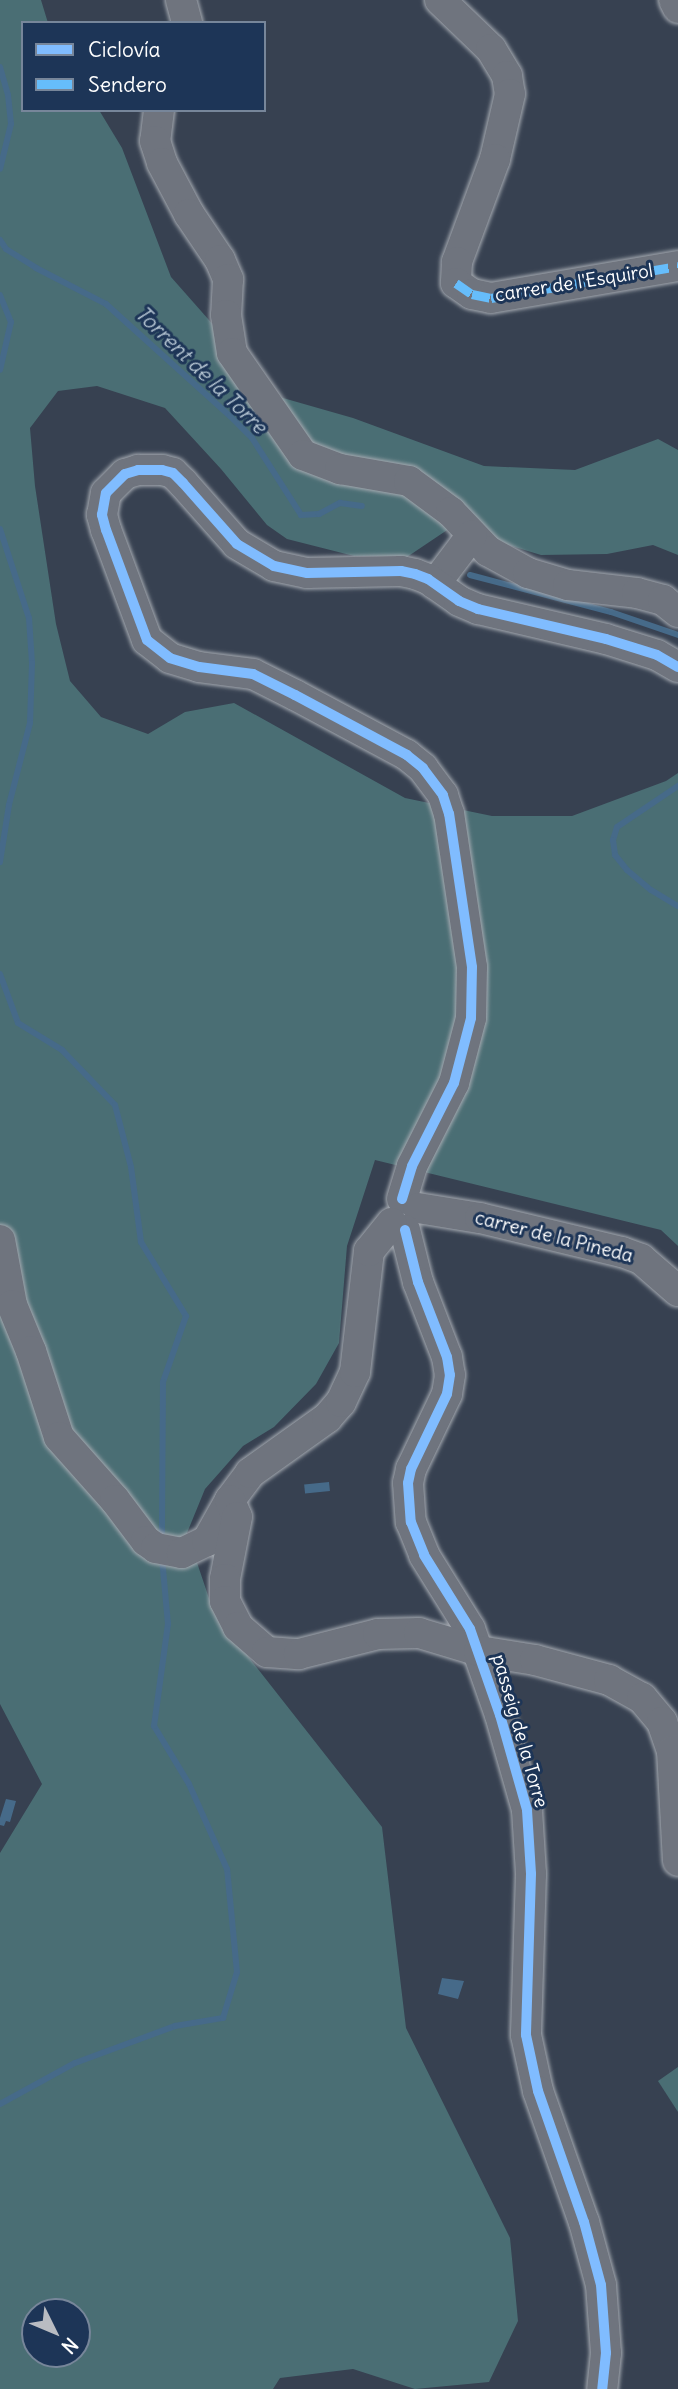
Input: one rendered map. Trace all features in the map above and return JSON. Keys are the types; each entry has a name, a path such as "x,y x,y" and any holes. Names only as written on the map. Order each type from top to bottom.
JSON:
{"street":[{"path":"180,0 186,21"},
{"name":"carrer de l'Esquirol","path":"440,0 491,49 507,76 510,94 495,159 457,262 456,283 472,294 491,298 678,266"},
{"path":"674,0 678,8"},
{"path":"159,112 155,141 162,163 189,214 220,260 228,279 226,314 232,354 303,455 331,467 409,481 451,512 472,535 504,562 542,579 568,585 637,593 663,600 678,612"},
{"path":"0,1240 12,1305 31,1350 59,1437 146,1541 167,1552 191,1552 207,1541 230,1500 250,1473 327,1418 351,1387 359,1350 363,1285 369,1251 404,1215 412,1166 454,1083 463,1059 472,1007 472,967 449,814 443,794 423,768 407,755 307,701 253,674 200,667 170,658 147,640 106,530 103,503 114,482 125,474 138,470 162,470 183,483 237,544 274,566 307,573 401,571 435,584 459,601 478,609 606,639 657,655 678,667"},
{"path":"435,584 472,535"},
{"name":"carrer de la Pineda","path":"404,1215 480,1218 622,1252 642,1259 678,1291"},
{"name":"passeig de la Torre","path":"404,1215 418,1282 447,1357 450,1375 447,1394 411,1469 408,1483 411,1522 424,1555 455,1602 479,1651 527,1810 531,1874 526,2035 538,2091 584,2221 601,2285 606,2353 602,2389"},
{"path":"230,1500 237,1517 225,1579 225,1601 233,1619 259,1647 286,1655 400,1632 440,1637 479,1651 535,1660 609,1680 626,1687 653,1708 662,1722 672,1751 678,1861"}],"green space":[{"path":"0,0 41,0 47,21 21,21 21,112 100,112 122,148 171,277 276,396 353,418 484,466 575,470 658,439 678,450 678,555 653,545 607,554 541,555 498,542 468,516 407,557 354,556 287,539 267,525 221,469 165,408 97,386 58,391 30,428 35,486 56,624 70,681 101,717 148,734 185,712 234,703 405,798 492,816 572,816 666,781 678,773 678,1246 661,1230 375,1160 347,1246 339,1343 316,1384 274,1427 243,1446 205,1489 187,1533 214,1613 382,1827 406,2028 510,2238 518,2321 489,2382 415,2389 353,2369 280,2378 273,2389 0,2389 0,1853 42,1784 0,1704"},
{"path":"678,2067 678,2112 658,2081"}],"water":[{"path":"329,1482 330,1491 305,1494 304,1485"},
{"path":"6,1799 16,1801 10,1822 6,1821 4,1826 0,1825 0,1818"},
{"path":"442,1978 464,1981 458,1999 438,1994"}],"waterway":[{"name":"Torrent de la Torre","path":"0,67 8,95 11,124 0,169"},
{"name":"Torrent de la Torre","path":"0,240 6,249 36,268 106,304 230,416 252,438 301,515 319,514 340,503 362,506"},
{"path":"0,295 11,322 0,370"},
{"path":"0,529 29,618 32,663 30,723 9,805 0,862"},
{"name":"Torrent de la Torre","path":"470,575 611,612 678,635"},
{"name":"Torrent de la Torre","path":"678,786 617,827 613,840 615,855 627,870 651,890 678,906"},
{"path":"0,974 18,1023 62,1050 115,1105 131,1167 141,1242 186,1316 163,1382 162,1540"},
{"path":"0,2104 75,2063 175,2026 223,2018 237,1972 227,1869 189,1784 154,1726 168,1624 162,1558"}],"marked path":[{"path":"456,283 472,294 491,298 678,266"}],"cycle path":[{"path":"402,1199 412,1166 454,1083 471,1018 472,967 449,814 443,795 423,768 407,755 295,695 253,674 199,667 170,658 147,640 106,530 102,515 106,493 125,474 138,470 173,473 237,544 274,566 307,573 401,571 415,574 428,579 459,601 478,609 606,639 657,655 678,667"},
{"path":"405,1230 418,1282 447,1357 450,1375 447,1394 411,1469 408,1483 411,1522 424,1555 470,1629 500,1715 527,1810 531,1874 526,2035 538,2091 584,2222 601,2285 606,2353 602,2389"}]}
